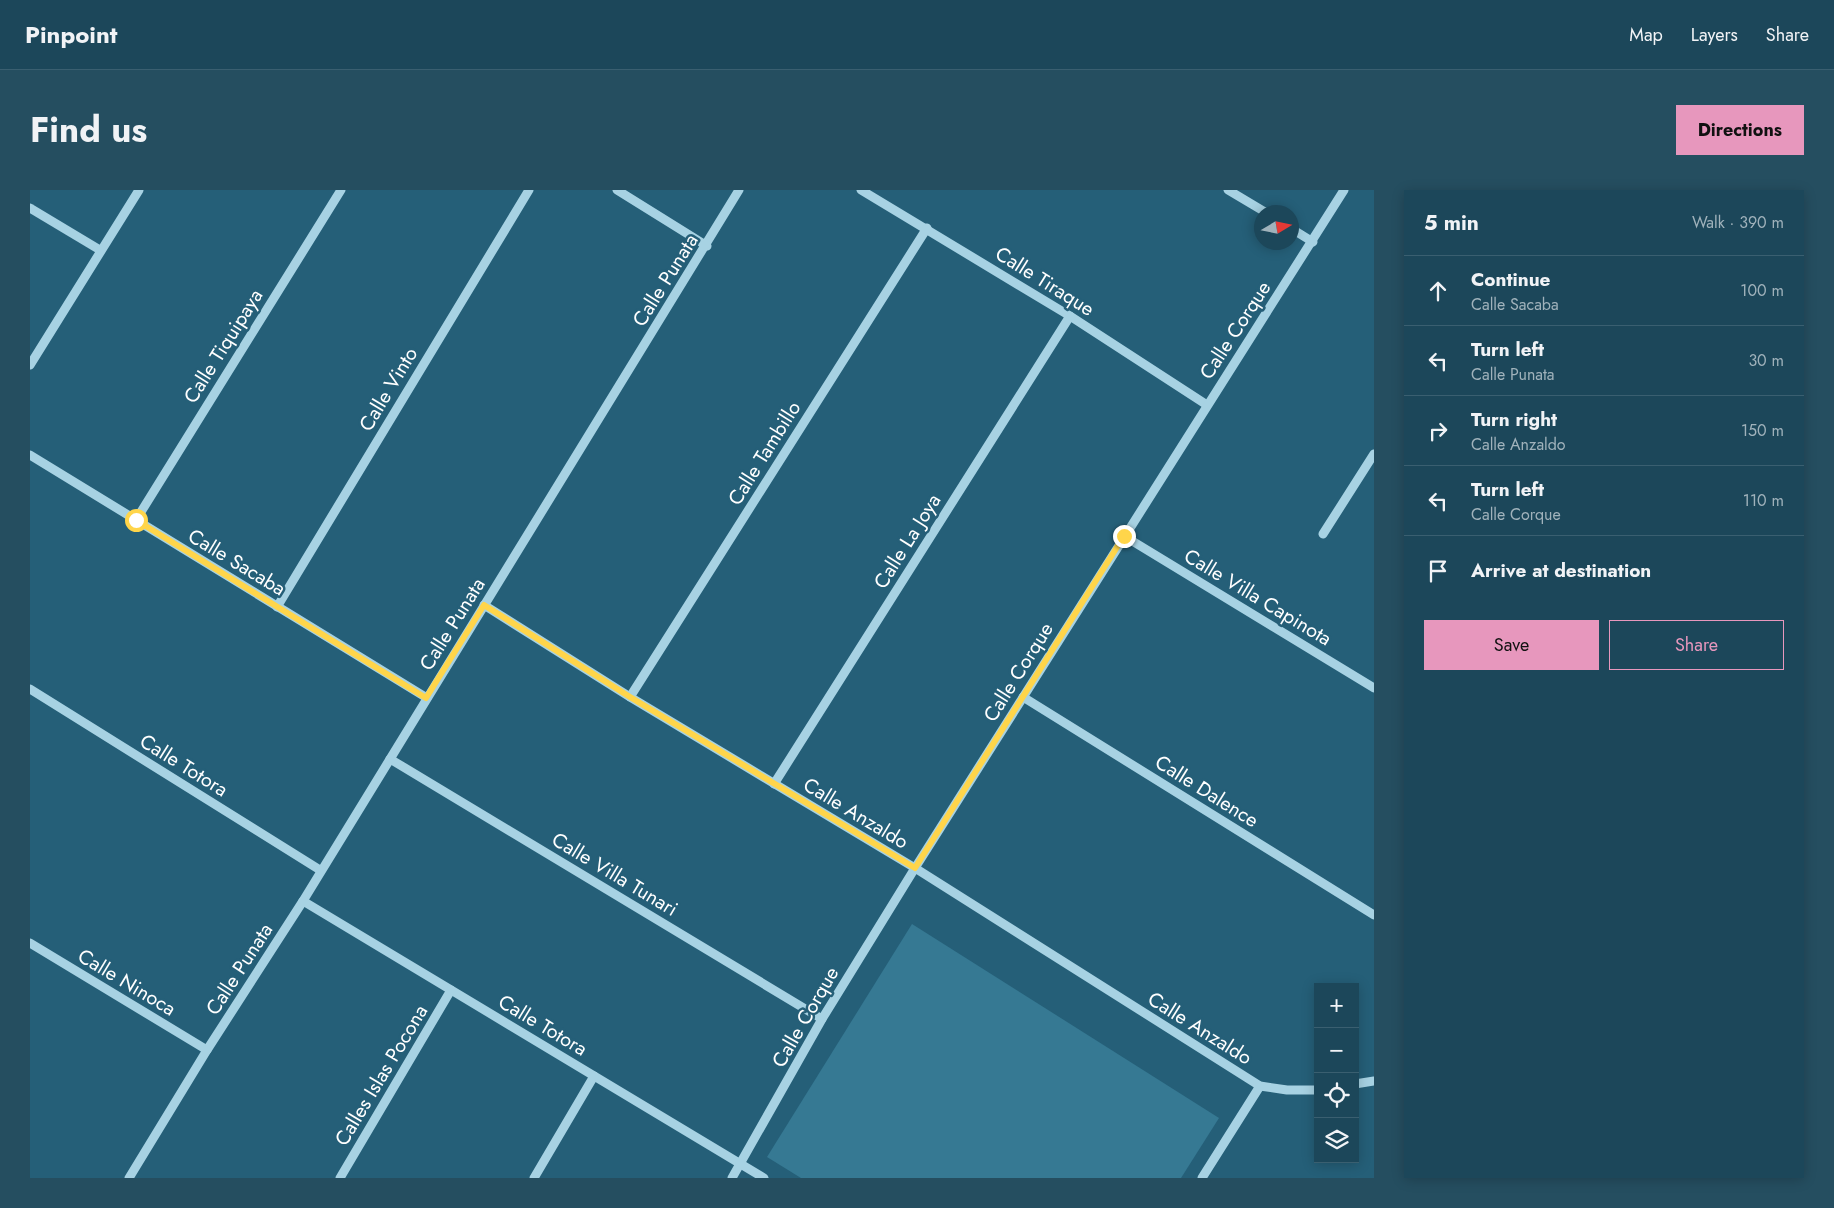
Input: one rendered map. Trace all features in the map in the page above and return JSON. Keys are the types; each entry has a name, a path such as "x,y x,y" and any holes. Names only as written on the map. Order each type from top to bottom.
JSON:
{"street":[{"path":"30,365 139,190"},
{"name":"Calle Tiquipaya","path":"136,520 341,190"},
{"name":"Calle Vinto","path":"277,606 529,190"},
{"path":"617,190 707,246"},
{"name":"Calle Punata","path":"129,1178 207,1050 303,901 320,870 426,698 707,246 739,190"},
{"name":"Calle Tiraque","path":"861,190 927,228 1070,316 1207,405"},
{"path":"1228,190 1254,205"},
{"name":"Calle Corque","path":"732,1178 822,1019 915,868 1207,405 1313,242 1344,190"},
{"path":"30,208 100,250"},
{"name":"Calle Tambillo","path":"630,697 927,228"},
{"path":"1299,233 1313,242"},
{"name":"Calle La Joya","path":"774,784 1070,316"},
{"path":"1323,534 1374,454"},
{"name":"Calle Sacaba","path":"30,455 426,698"},
{"name":"Calle Villa Capinota","path":"1124,536 1374,688"},
{"name":"Calle Anzaldo","path":"484,605 630,697 915,868 1260,1086 1302,1091 1314,1090"},
{"name":"Calle Totora","path":"30,689 320,870"},
{"name":"Calle Dalence","path":"1022,697 1374,915"},
{"name":"Calle Villa Tunari","path":"390,759 822,1019"},
{"name":"Calle Totora","path":"303,901 764,1178"},
{"name":"Calle Ninoca","path":"30,943 207,1050"},
{"name":"Calles Islas Pocona","path":"340,1178 451,990"},
{"path":"534,1178 594,1076"},
{"path":"1359,1083 1374,1081"},
{"path":"1202,1178 1260,1086"}],"shaded area":[{"path":"912,924 1219,1118 1181,1178 801,1178 767,1157"}],"route":[{"path":"136,520 426,698 484,605 630,697 915,868 1124,536"}]}
